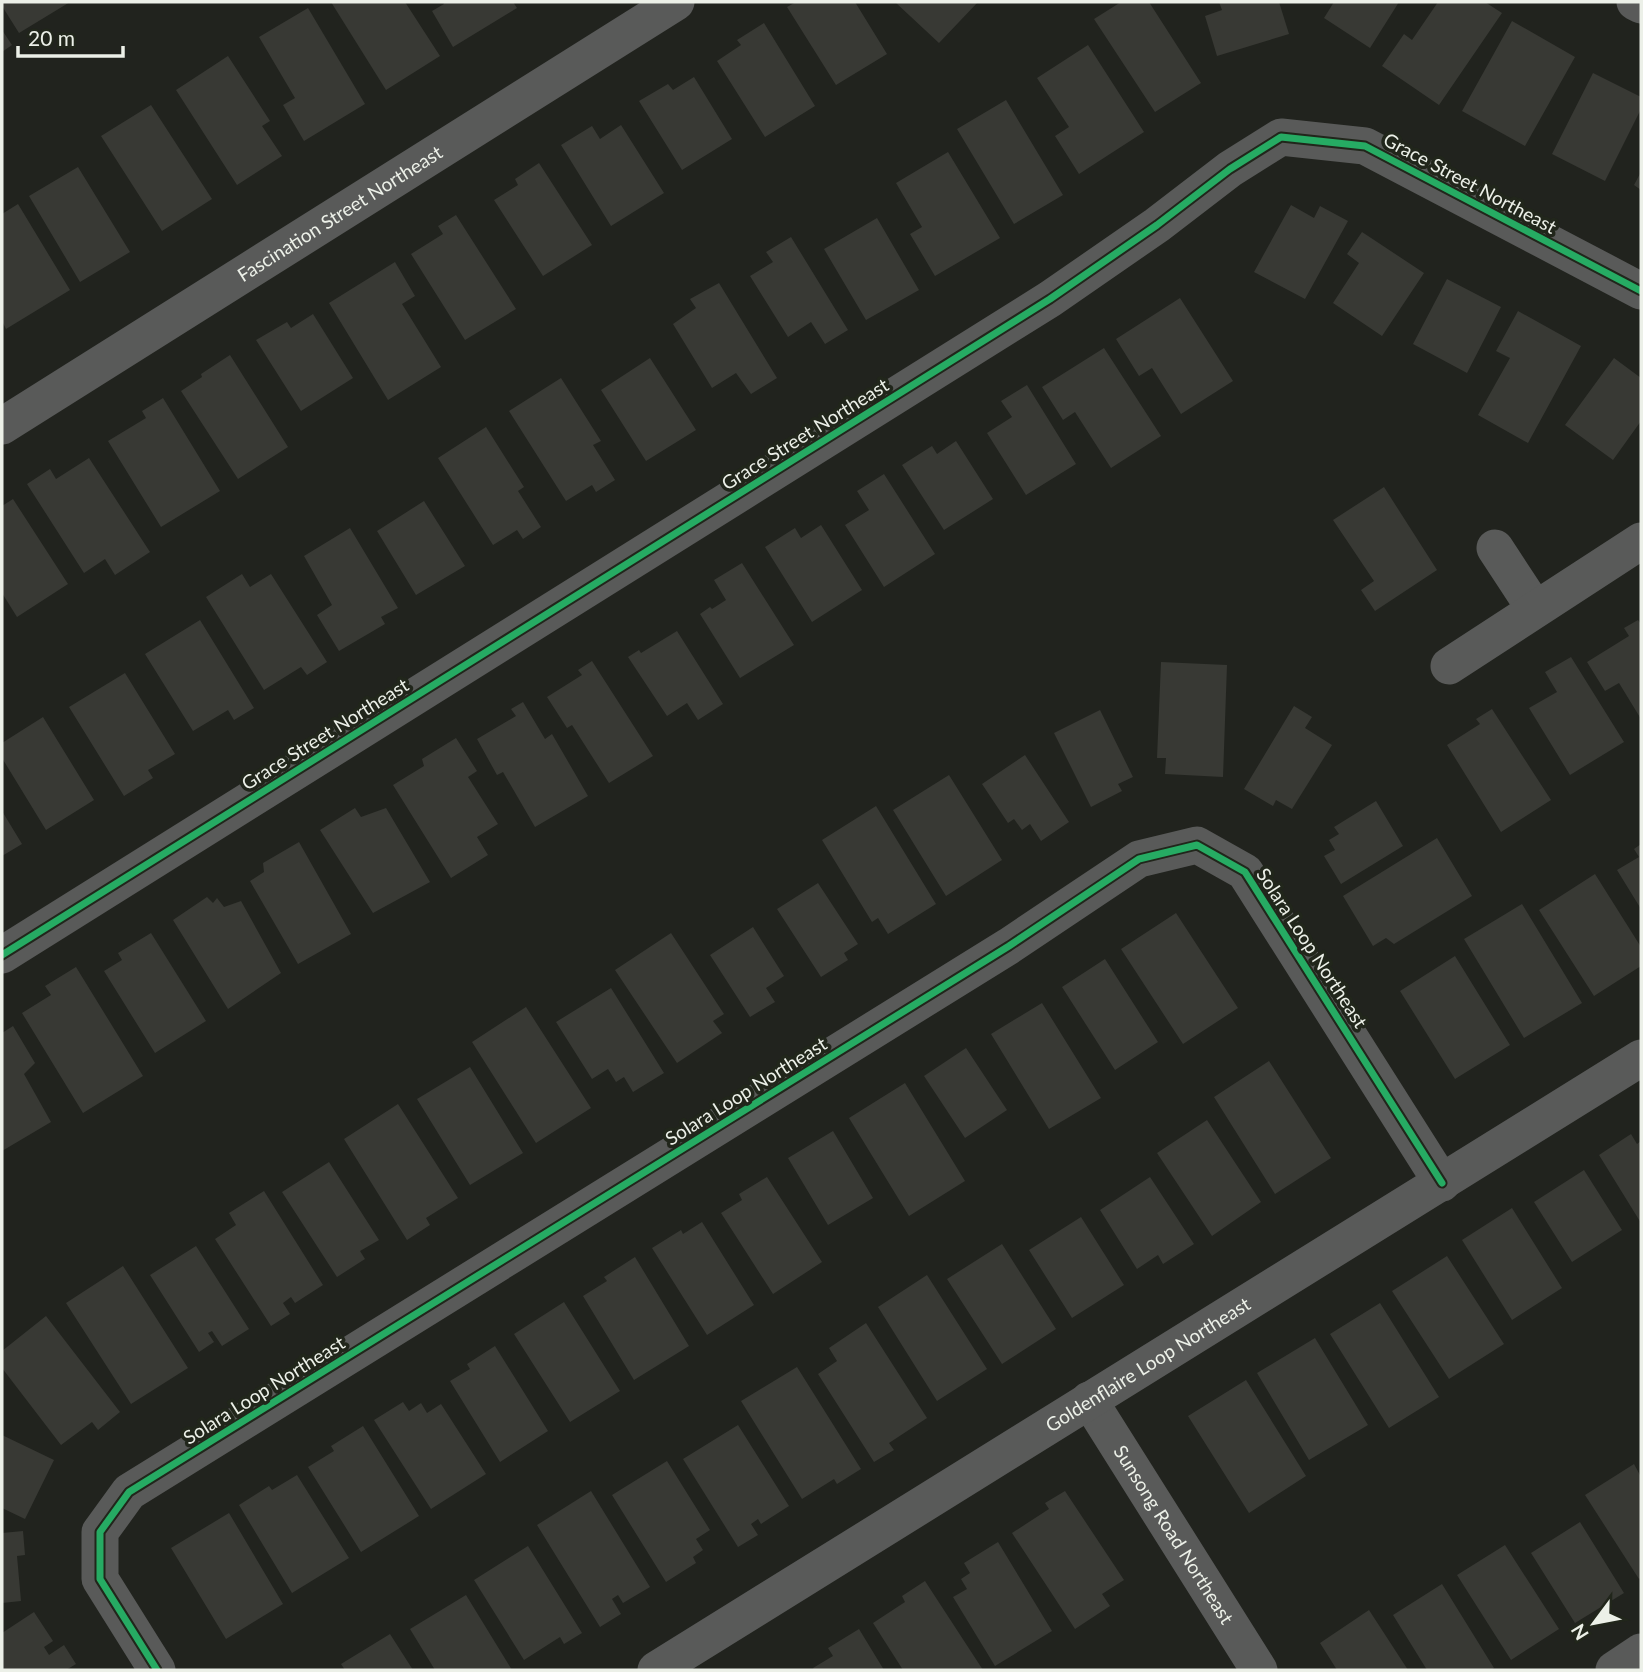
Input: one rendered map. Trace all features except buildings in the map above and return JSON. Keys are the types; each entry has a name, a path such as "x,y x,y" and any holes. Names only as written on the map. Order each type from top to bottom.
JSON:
{"street":[{"name":"Fascination Street Northeast","path":"2,426 676,2"},
{"path":"1635,2 1641,5"},
{"name":"Grace Street Northeast","path":"2,955 1050,299 1157,225 1230,169 1281,137 1365,146 1641,291"},
{"path":"1449,666 1641,541"},
{"path":"1495,548 1535,609"},
{"name":"Solara Loop Northeast","path":"157,1670 100,1579 100,1532 130,1492 1009,946 1139,859 1197,845 1245,872 1442,1183"},
{"name":"Goldenflaire Loop Northeast","path":"656,1670 1641,1058"},
{"name":"Sunsong Road Northeast","path":"1088,1401 1259,1670"},
{"path":"1614,1670 1641,1652"}],"cycle path":[{"path":"2,955 1050,299 1157,225 1230,169 1281,137 1365,146 1641,291"},
{"path":"157,1670 100,1579 100,1532 129,1492 1009,946 1139,859 1197,845 1245,872 1442,1183"}]}
